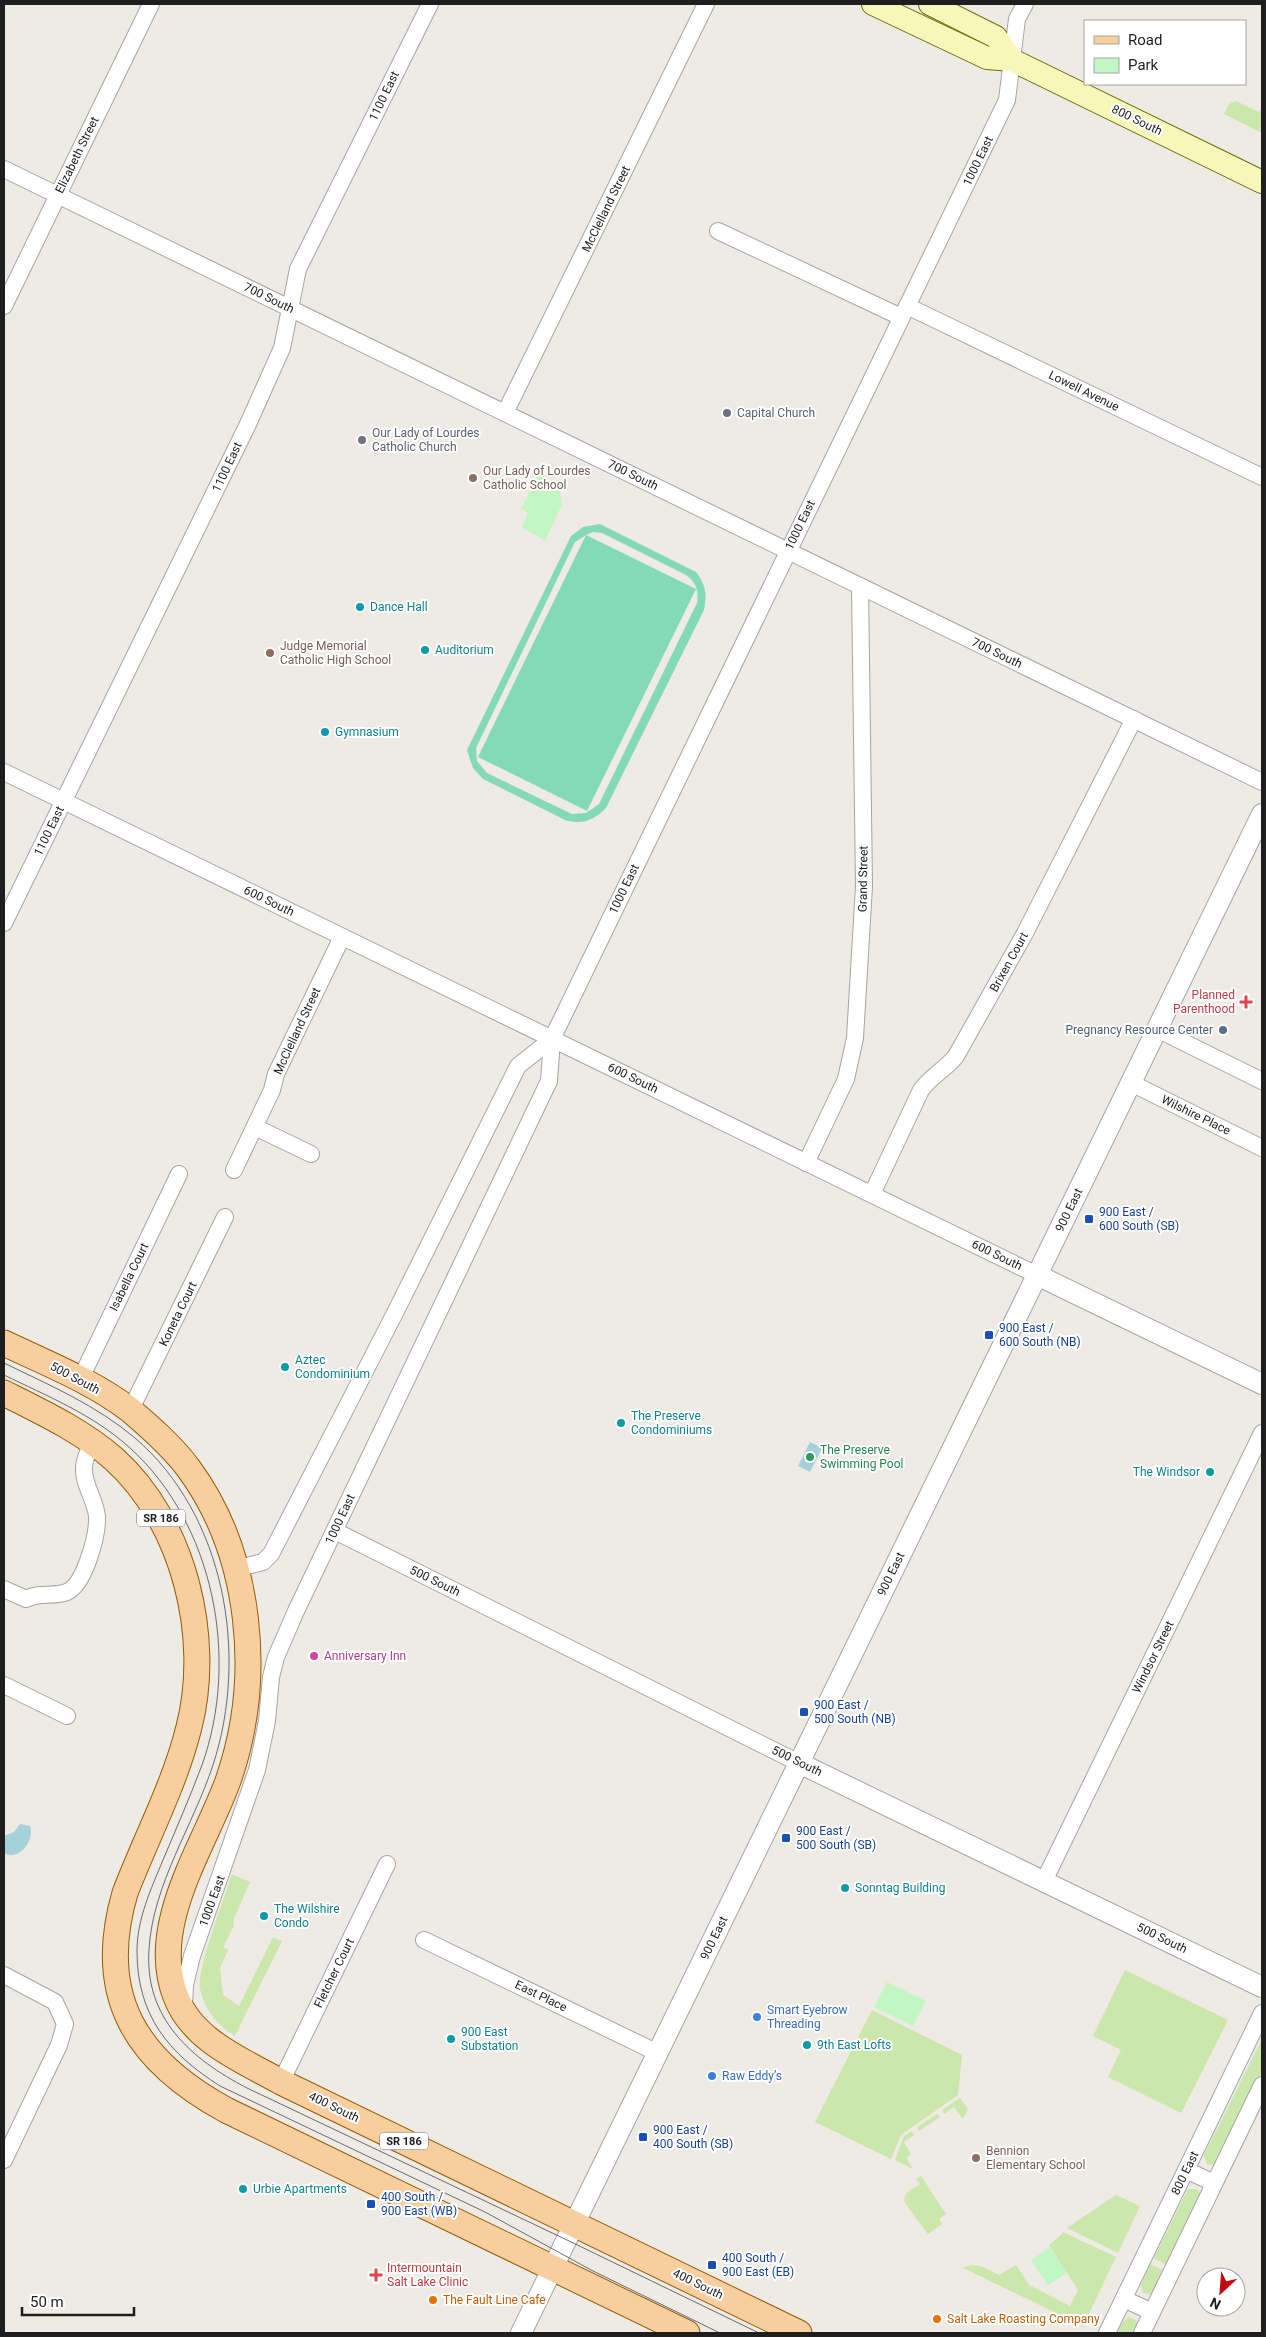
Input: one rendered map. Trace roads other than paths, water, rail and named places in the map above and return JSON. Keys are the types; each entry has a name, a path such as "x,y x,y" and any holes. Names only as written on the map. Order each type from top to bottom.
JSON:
{"main road":[{"name":"800 South","path":"873,4 987,58 1012,60 1262,182"},
{"name":"800 South","path":"930,4 996,37 1012,60"},
{"name":"500 South","path":"4,1343 80,1380 130,1411 161,1439 188,1468 209,1502 224,1533 235,1569 245,1615 248,1649 247,1690"},
{"name":"SR 186","path":"4,1393 56,1420 92,1442 113,1458 135,1480 168,1530 182,1566 190,1599 196,1664 194,1699 189,1727 118,1915 115,1946 118,1981 131,2023 144,2046 176,2079 200,2096 687,2333"},
{"name":"400 South","path":"247,1690 240,1735 228,1778 174,1912 168,1940 169,1971 176,1996 188,2019 209,2040 281,2082 799,2333"}],"street":[{"name":"Elizabeth Street","path":"4,306 150,4"},
{"name":"1100 East","path":"4,924 252,415 282,348 298,269 430,4"},
{"name":"McClelland Street","path":"505,413 706,4"},
{"name":"1000 East","path":"188,2019 184,2002 185,1985 192,1956 257,1770 267,1721 271,1677 276,1657 549,1081 552,1039 1007,100 1017,19 1024,4"},
{"name":"700 South","path":"4,169 1262,782"},
{"name":"Lowell Avenue","path":"718,231 904,311 1262,477"},
{"name":"Grand Street","path":"806,1162 846,1079 855,1038 864,886 860,586"},
{"name":"Brixen Court","path":"872,1194 921,1090 926,1083 949,1066 956,1056 1024,935 1134,719"},
{"name":"600 South","path":"4,772 1262,1384"},
{"name":"900 East","path":"521,2333 1262,814"},
{"name":"McClelland Street","path":"234,1170 272,1090 276,1074 342,937"},
{"path":"1157,1029 1262,1080"},
{"name":"1000 East","path":"235,1569 263,1562 270,1554 396,1311 518,1066 552,1039"},
{"name":"Wilshire Place","path":"1130,1083 1262,1148"},
{"path":"255,1127 311,1154"},
{"name":"Isabella Court","path":"80,1380 179,1174"},
{"name":"Koneta Court","path":"130,1411 225,1217"},
{"name":"Windsor Street","path":"1044,1881 1262,1433"},
{"path":"4,1589 26,1599 36,1595 67,1592 78,1583 85,1567 96,1528 94,1504 84,1467 92,1442"},
{"name":"500 South","path":"335,1531 799,1763 1262,1987"},
{"path":"4,1685 67,1716"},
{"name":"Fletcher Court","path":"281,2082 387,1864"},
{"name":"East Place","path":"424,1940 658,2053"},
{"path":"4,1975 55,2002 65,2024 63,2036 4,2160"},
{"name":"800 East","path":"1107,2333 1262,2013"},
{"path":"1142,2333 1262,2084"},
{"path":"1186,2170 1214,2184"},
{"path":"1124,2299 1152,2312"}],"water":[{"name":"The Preserve Swimming Pool","path":"810,1442 822,1448 810,1472 798,1466"},
{"path":"20,1824 30,1826 31,1832 28,1843 15,1855 4,1853 4,1836 14,1832"}],"tram line":[{"path":"4,1363 72,1396 104,1415 135,1438 166,1470 190,1506 209,1546 221,1589 228,1633 229,1678 224,1723 205,1788 175,1856 158,1901 149,1949 149,1974 154,1996 163,2016 175,2034 207,2064 247,2088 759,2333"},
{"path":"4,1375 86,1416 130,1448 159,1479 182,1515 200,1554 212,1595 218,1638 219,1681 213,1724 202,1765 154,1882 139,1927 138,1974 150,2013 159,2030 185,2060 220,2086 485,2212 593,2271 720,2333"}],"place":[{"name":"Capital Church","path":"727,413"},
{"name":"Our Lady of Lourdes Catholic Church","path":"362,440"},
{"name":"Our Lady of Lourdes Catholic School","path":"473,478"},
{"name":"Dance Hall","path":"360,607"},
{"name":"Auditorium","path":"425,650"},
{"name":"Judge Memorial Catholic High School","path":"270,653"},
{"name":"Gymnasium","path":"325,732"},
{"name":"Planned Parenthood","path":"1246,1002"},
{"name":"Pregnancy Resource Center","path":"1223,1030"},
{"name":"900 East / 600 South (SB)","path":"1089,1219"},
{"name":"900 East / 600 South (NB)","path":"989,1335"},
{"name":"Aztec Condominium","path":"285,1367"},
{"name":"The Preserve Condominiums","path":"621,1423"},
{"name":"The Preserve Swimming Pool","path":"810,1457"},
{"name":"The Windsor","path":"1210,1472"},
{"name":"Anniversary Inn","path":"314,1656"},
{"name":"900 East / 500 South (NB)","path":"804,1712"},
{"name":"900 East / 500 South (SB)","path":"786,1838"},
{"name":"Sonntag Building","path":"845,1888"},
{"name":"The Wilshire Condo","path":"264,1916"},
{"name":"Smart Eyebrow Threading","path":"757,2017"},
{"name":"900 East Substation","path":"451,2039"},
{"name":"9th East Lofts","path":"807,2045"},
{"name":"Raw Eddy’s","path":"712,2076"},
{"name":"900 East / 400 South (SB)","path":"643,2137"},
{"name":"Bennion Elementary School","path":"976,2158"},
{"name":"Urbie Apartments","path":"243,2189"},
{"name":"400 South / 900 East (WB)","path":"371,2204"},
{"name":"400 South / 900 East (EB)","path":"712,2265"},
{"name":"Intermountain Salt Lake Clinic","path":"376,2275"},
{"name":"The Fault Line Cafe","path":"433,2300"},
{"name":"Salt Lake Roasting Company","path":"937,2319"}]}
